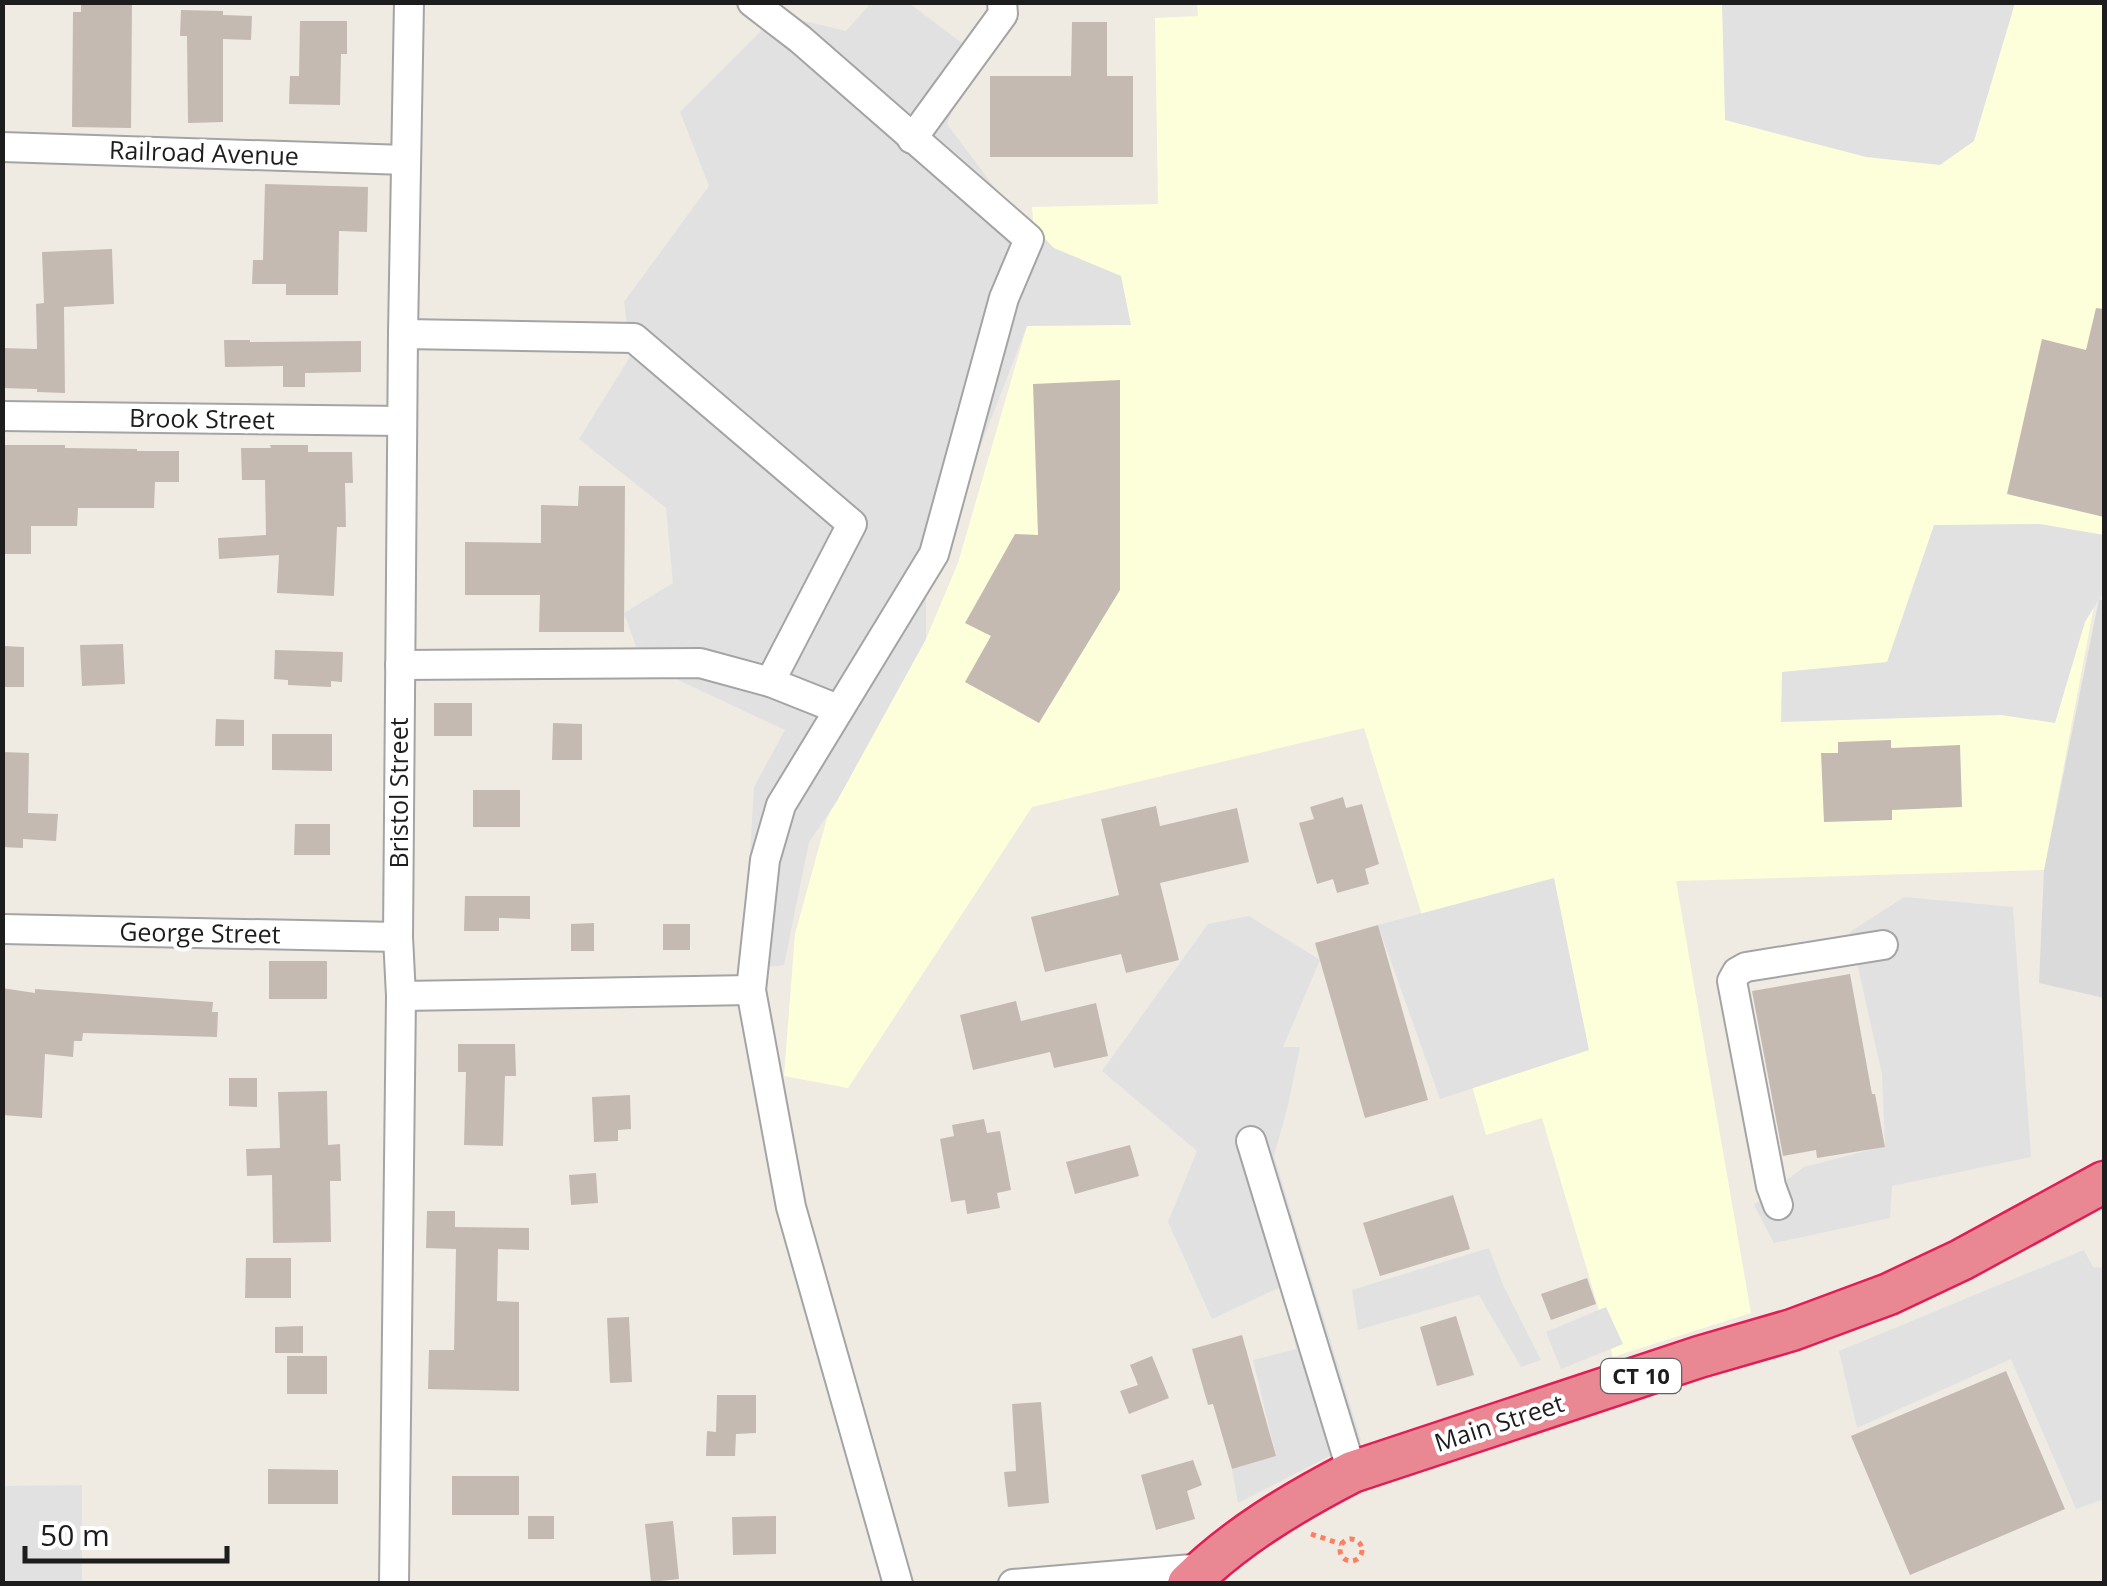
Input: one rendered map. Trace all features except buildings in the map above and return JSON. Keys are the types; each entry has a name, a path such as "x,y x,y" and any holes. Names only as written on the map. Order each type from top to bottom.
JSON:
{"highway":[{"name":"Main Street","path":"1196,1576 1310,1494 1352,1472 1792,1330 1890,1294 2104,1182"}],"street":[{"name":"Bristol Street","path":"394,1584 402,334 408,2"},
{"path":"752,2 800,39 1029,240 1004,298 934,554 780,805 765,860 751,990 791,1208 898,1584"},
{"path":"912,138 1003,14 1002,2"},
{"name":"Railroad Avenue","path":"2,147 406,160"},
{"path":"402,334 634,338 852,524 770,682"},
{"name":"Brook Street","path":"2,416 402,421"},
{"path":"400,665 700,663 770,682 838,708"},
{"name":"George Street","path":"2,929 398,936"},
{"path":"1778,1204 1771,1186 1732,981 1736,972 1746,967 1883,944"},
{"path":"400,996 751,990"},
{"path":"1251,1141 1352,1472"},
{"path":"1013,1584 1196,1576"}],"path":[{"path":"1306,1533 1341,1544"},
{"path":"1348,1539 1358,1541 1362,1554 1354,1562 1346,1561 1341,1556 1341,1544 1348,1539"}],"shaded area":[{"path":"1197,2 2104,3 2104,591 2097,590 2044,870 1676,881 1751,1313 1613,1357 1542,1118 1486,1135 1364,728 1032,807 848,1088 784,1076 795,934 827,818 926,639 958,563 1038,288 1032,207 1158,204 1155,18 1198,16"},
{"path":"1722,2 2015,3 1974,141 1940,165 1866,157 1725,120"},
{"path":"871,3 909,3 975,53 947,124 995,188 1054,248 1121,276 1131,325 1027,326 926,587 926,639 837,801 809,842 784,965 743,970 754,787 785,730 642,663 624,613 673,583 666,508 579,439 631,355 624,302 709,186 680,112 762,30 804,21 846,31"},
{"path":"2040,524 2104,535 2104,591 2085,622 2055,723 2001,715 1781,722 1782,672 1887,662 1934,525"},
{"path":"2099,599 2104,601 2104,998 2039,983 2044,870"},
{"path":"1554,878 1589,1050 1440,1099 1378,925"},
{"path":"1904,897 2013,907 2031,1157 1892,1186 1890,1218 1774,1243 1754,1205 1804,1167 1885,1146 1882,1074 1850,932"},
{"path":"1249,916 1320,960 1283,1047 1300,1047 1274,1156 1361,1440 1238,1503 1232,1469 1276,1456 1253,1360 1296,1349 1283,1286 1212,1319 1168,1222 1197,1151 1102,1071 1208,924"},
{"path":"1489,1248 1541,1360 1521,1367 1479,1295 1358,1330 1352,1290"},
{"path":"2084,1250 2093,1267 2104,1268 2104,1499 2076,1509 2011,1359 1857,1428 1839,1351"},
{"path":"1606,1307 1623,1344 1561,1369 1546,1332"},
{"path":"82,1485 82,1583 3,1583 3,1486"}]}
